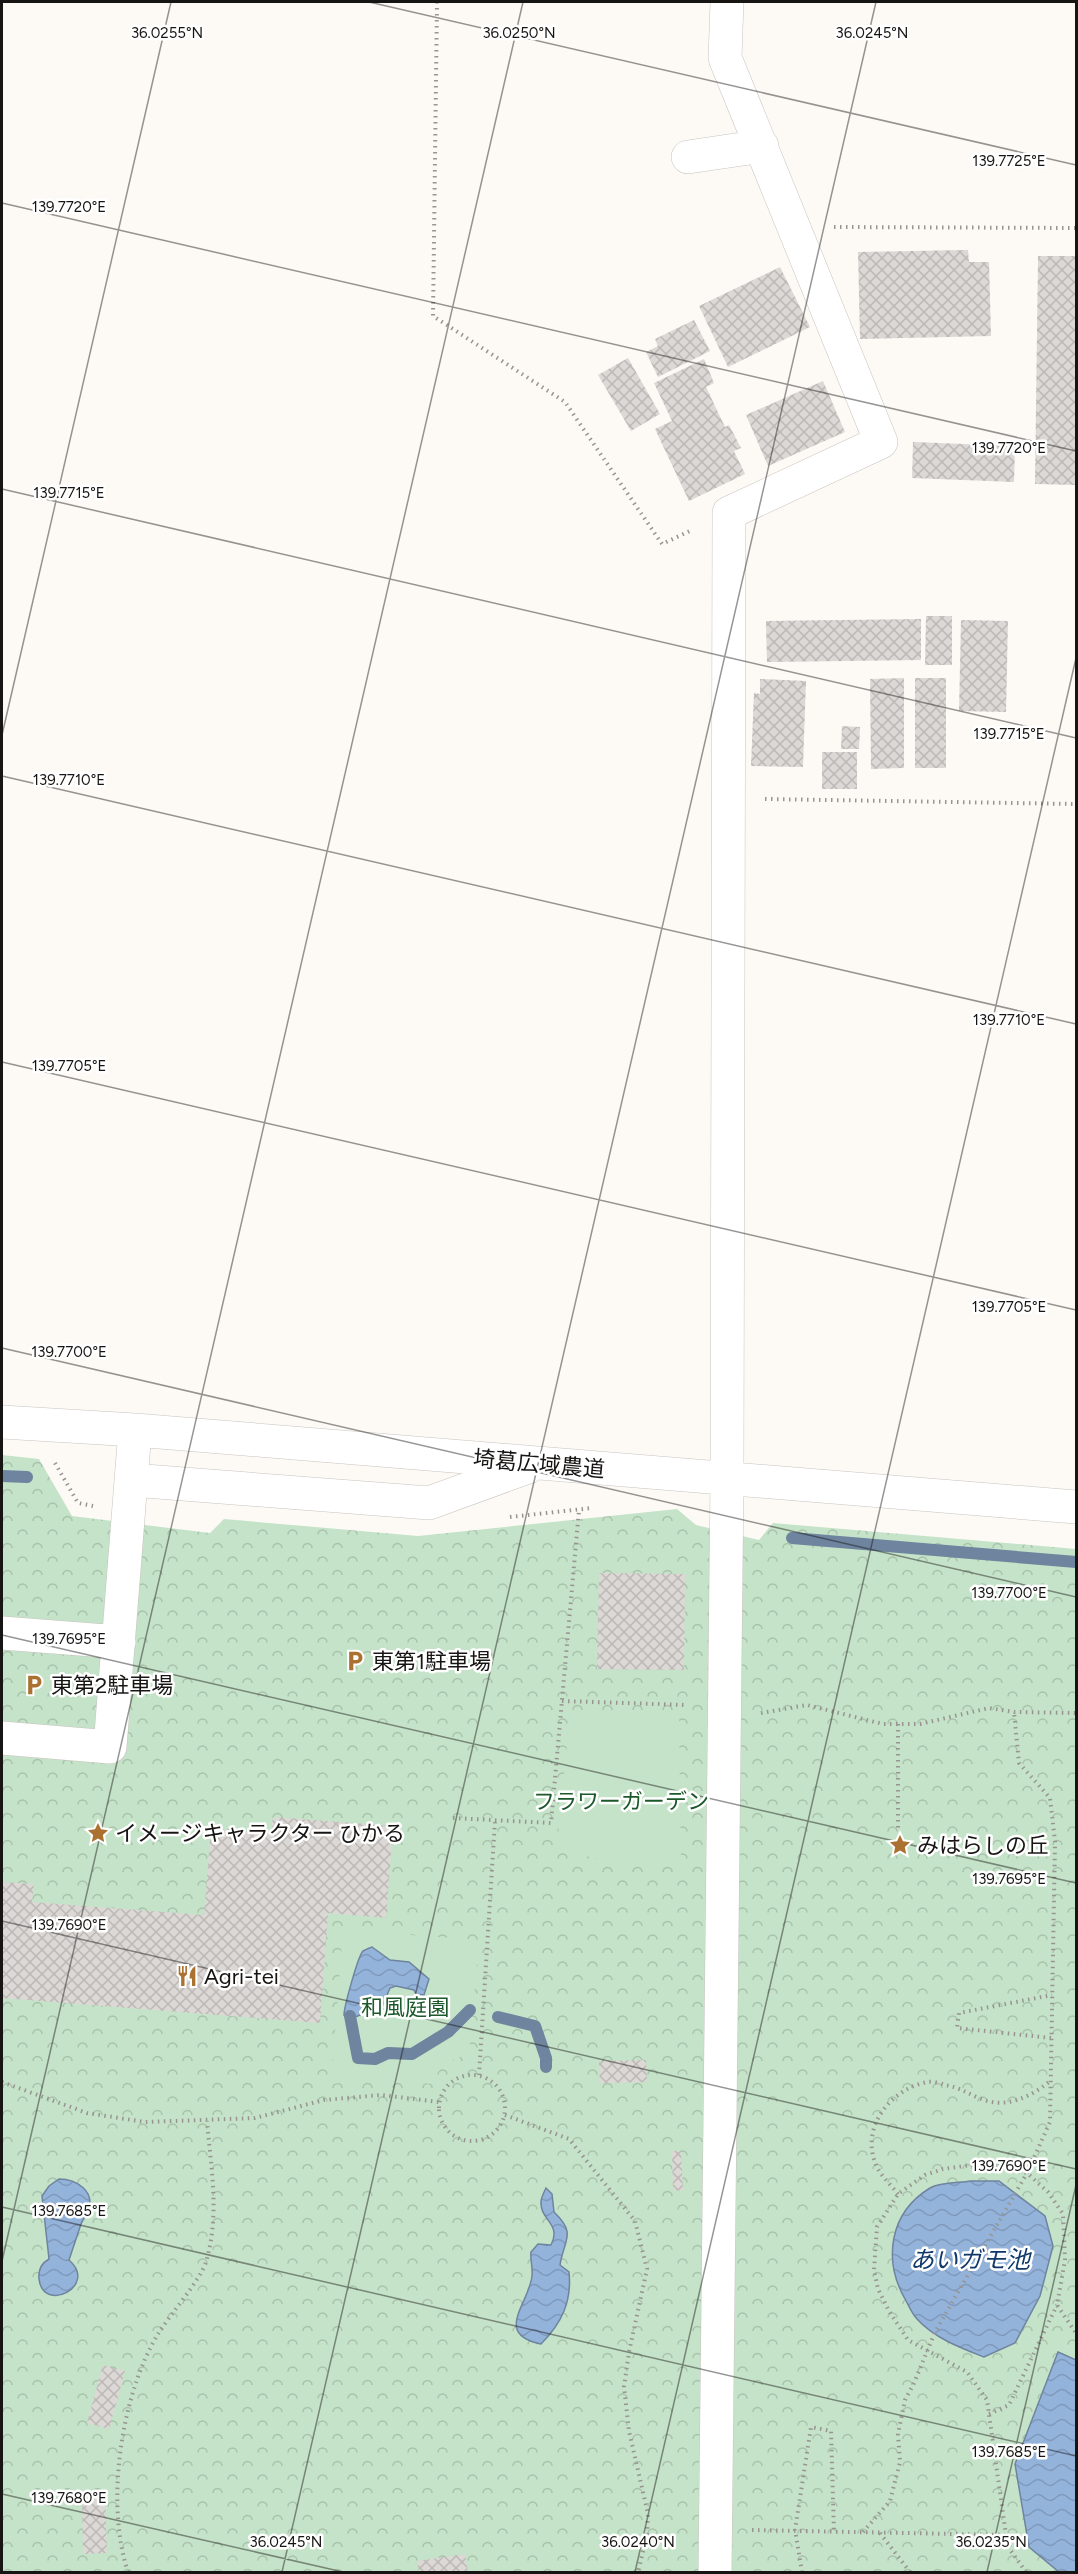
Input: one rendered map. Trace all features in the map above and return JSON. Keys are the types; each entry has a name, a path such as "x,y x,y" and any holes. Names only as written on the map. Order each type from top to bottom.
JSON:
{"street":[{"path":"715,2572 727,1480 729,513 880,442 725,58 727,2"},
{"path":"687,157 762,146"},
{"name":"埼葛広域農道","path":"2,1422 135,1430 1077,1508"},
{"path":"2,1738 110,1747 135,1430"},
{"path":"131,1496 429,1503 538,1463"},
{"path":"2,1633 119,1642"}],"path":[{"path":"437,2 433,316 565,402 662,544 729,513"},
{"path":"795,227 1077,228"},
{"path":"729,798 1077,804"},
{"path":"55,1462 78,1503 131,1496"},
{"path":"500,1518 602,1507"},
{"path":"453,1818 551,1823 579,1510"},
{"path":"562,1701 688,1705"},
{"path":"724,1716 807,1705 883,1724 920,1724 989,1708 1014,1712 1077,1713"},
{"path":"863,2532 890,2501 900,2462 898,2434 905,2400 935,2332 1027,2173 1050,2122 1054,1841 1050,1798 1019,1763 1014,1712"},
{"path":"898,1724 898,1830"},
{"path":"479,2075 495,1821"},
{"path":"1051,2038 957,2028 959,2013 1052,1995"},
{"path":"465,2075 479,2075 490,2080 500,2089 505,2101 505,2115 500,2127 491,2136 478,2142 465,2141 453,2136 444,2127 439,2115 439,2102 444,2090 453,2080 465,2075"},
{"path":"898,2194 878,2169 872,2147 873,2127 885,2105 903,2092 928,2082 968,2091 993,2103 1014,2102 1036,2093 1051,2081"},
{"path":"2,2082 87,2113 145,2122 255,2118 324,2100 381,2095 439,2102"},
{"path":"505,2115 569,2139 635,2221 647,2269 628,2352 624,2387 629,2431 648,2514 647,2535 638,2572"},
{"path":"128,2572 124,2560 116,2496 122,2435 142,2366 158,2334 206,2264 215,2206 207,2121"},
{"path":"989,2414 1010,2405 1057,2304 1065,2260 1066,2232 1063,2214 1048,2192 1027,2173 978,2164 943,2169 925,2175 898,2194 877,2227 874,2270 878,2289 908,2340 926,2352 967,2372 987,2400 1006,2535 1011,2552 1024,2572"},
{"path":"1057,2304 1077,2333"},
{"path":"802,2572 795,2530 811,2427 831,2431 834,2532"},
{"path":"795,2530 1006,2535"},
{"path":"880,2533 910,2572"}],"green space":[{"path":"2,1455 39,1459 72,1516 210,1533 224,1519 418,1536 677,1509 696,1525 759,1540 773,1523 1076,1549 1076,2572 2,2572"},
{"name":"フラワーガーデン","path":"581,1712 679,1714 681,1863 604,1860 582,1855 558,1836 569,1724"},
{"name":"和風庭園","path":"343,1930 479,1940 469,2054 446,2065 429,2084 395,2076 331,2084"}],"water":[{"path":"372,1947 390,1960 409,1962 429,1979 424,1995 396,1986 390,1988 382,2007 355,2017 344,2015 361,1955 363,1951"},
{"path":"59,2179 72,2181 83,2188 87,2192 90,2204 69,2260 76,2270 78,2279 74,2287 58,2295 50,2294 43,2289 39,2273 41,2267 49,2259 42,2196 49,2186"},
{"name":"あいガモ池","path":"971,2181 999,2181 1045,2216 1053,2246 1040,2296 1015,2343 984,2357 940,2337 915,2317 898,2284 892,2253 898,2224 916,2198 934,2186"},
{"path":"546,2188 552,2194 554,2212 567,2232 560,2265 569,2272 570,2283 567,2302 560,2320 541,2344 519,2333 516,2325 517,2317 530,2287 531,2252 538,2244 551,2245 554,2238 554,2232 541,2202"},
{"path":"1058,2352 1076,2360 1076,2572 1059,2572 1029,2547 1015,2464"}],"building":[{"path":"968,250 969,262 989,262 991,336 860,339 858,252"},
{"path":"1038,256 1076,256 1076,485 1035,484"},
{"path":"780,267 810,327 728,367 699,306"},
{"path":"694,320 710,351 658,377 646,352 658,346 655,339"},
{"path":"628,358 660,414 631,431 598,375"},
{"path":"704,359 714,383 706,387 725,427 729,425 741,448 734,451 745,474 689,501 655,429 672,421 654,383"},
{"path":"823,381 845,432 768,466 746,415"},
{"path":"913,442 1015,446 1014,482 912,478"},
{"path":"926,616 952,616 952,665 925,665"},
{"path":"921,619 921,660 767,662 766,621"},
{"path":"961,620 1008,621 1006,712 959,711"},
{"path":"904,678 904,768 871,769 870,679"},
{"path":"915,678 946,678 946,768 915,768"},
{"path":"760,679 806,681 803,767 751,766 754,693 760,694"},
{"path":"842,726 860,727 859,749 841,749"},
{"path":"822,752 857,752 857,789 822,789"},
{"path":"599,1573 685,1574 684,1670 597,1669"},
{"path":"273,1817 393,1826 386,1918 328,1913 320,2023 2,1998 2,1882 34,1884 32,1902 204,1915 211,1829 271,1833"},
{"path":"646,2060 647,2082 600,2083 599,2061"},
{"path":"672,2151 681,2151 683,2190 673,2191"},
{"path":"103,2365 125,2371 109,2429 87,2423"},
{"path":"105,2495 107,2553 83,2554 82,2496"},
{"path":"465,2554 468,2572 419,2572 417,2561"}],"waterway":[{"path":"2,1476 27,1477"},
{"path":"792,1538 1076,1562"},
{"path":"350,2016 358,2058 375,2059 388,2053 412,2054 448,2032 470,2010"},
{"path":"498,2017 535,2026 546,2058 546,2067"}],"place":[{"name":"東第1駐車場","path":"355,1661"},
{"name":"東第2駐車場","path":"34,1685"},
{"name":"イメージキャラクター ひかる","path":"98,1833"},
{"name":"みはらしの丘","path":"900,1845"},
{"name":"Agri-tei","path":"187,1976"}]}
